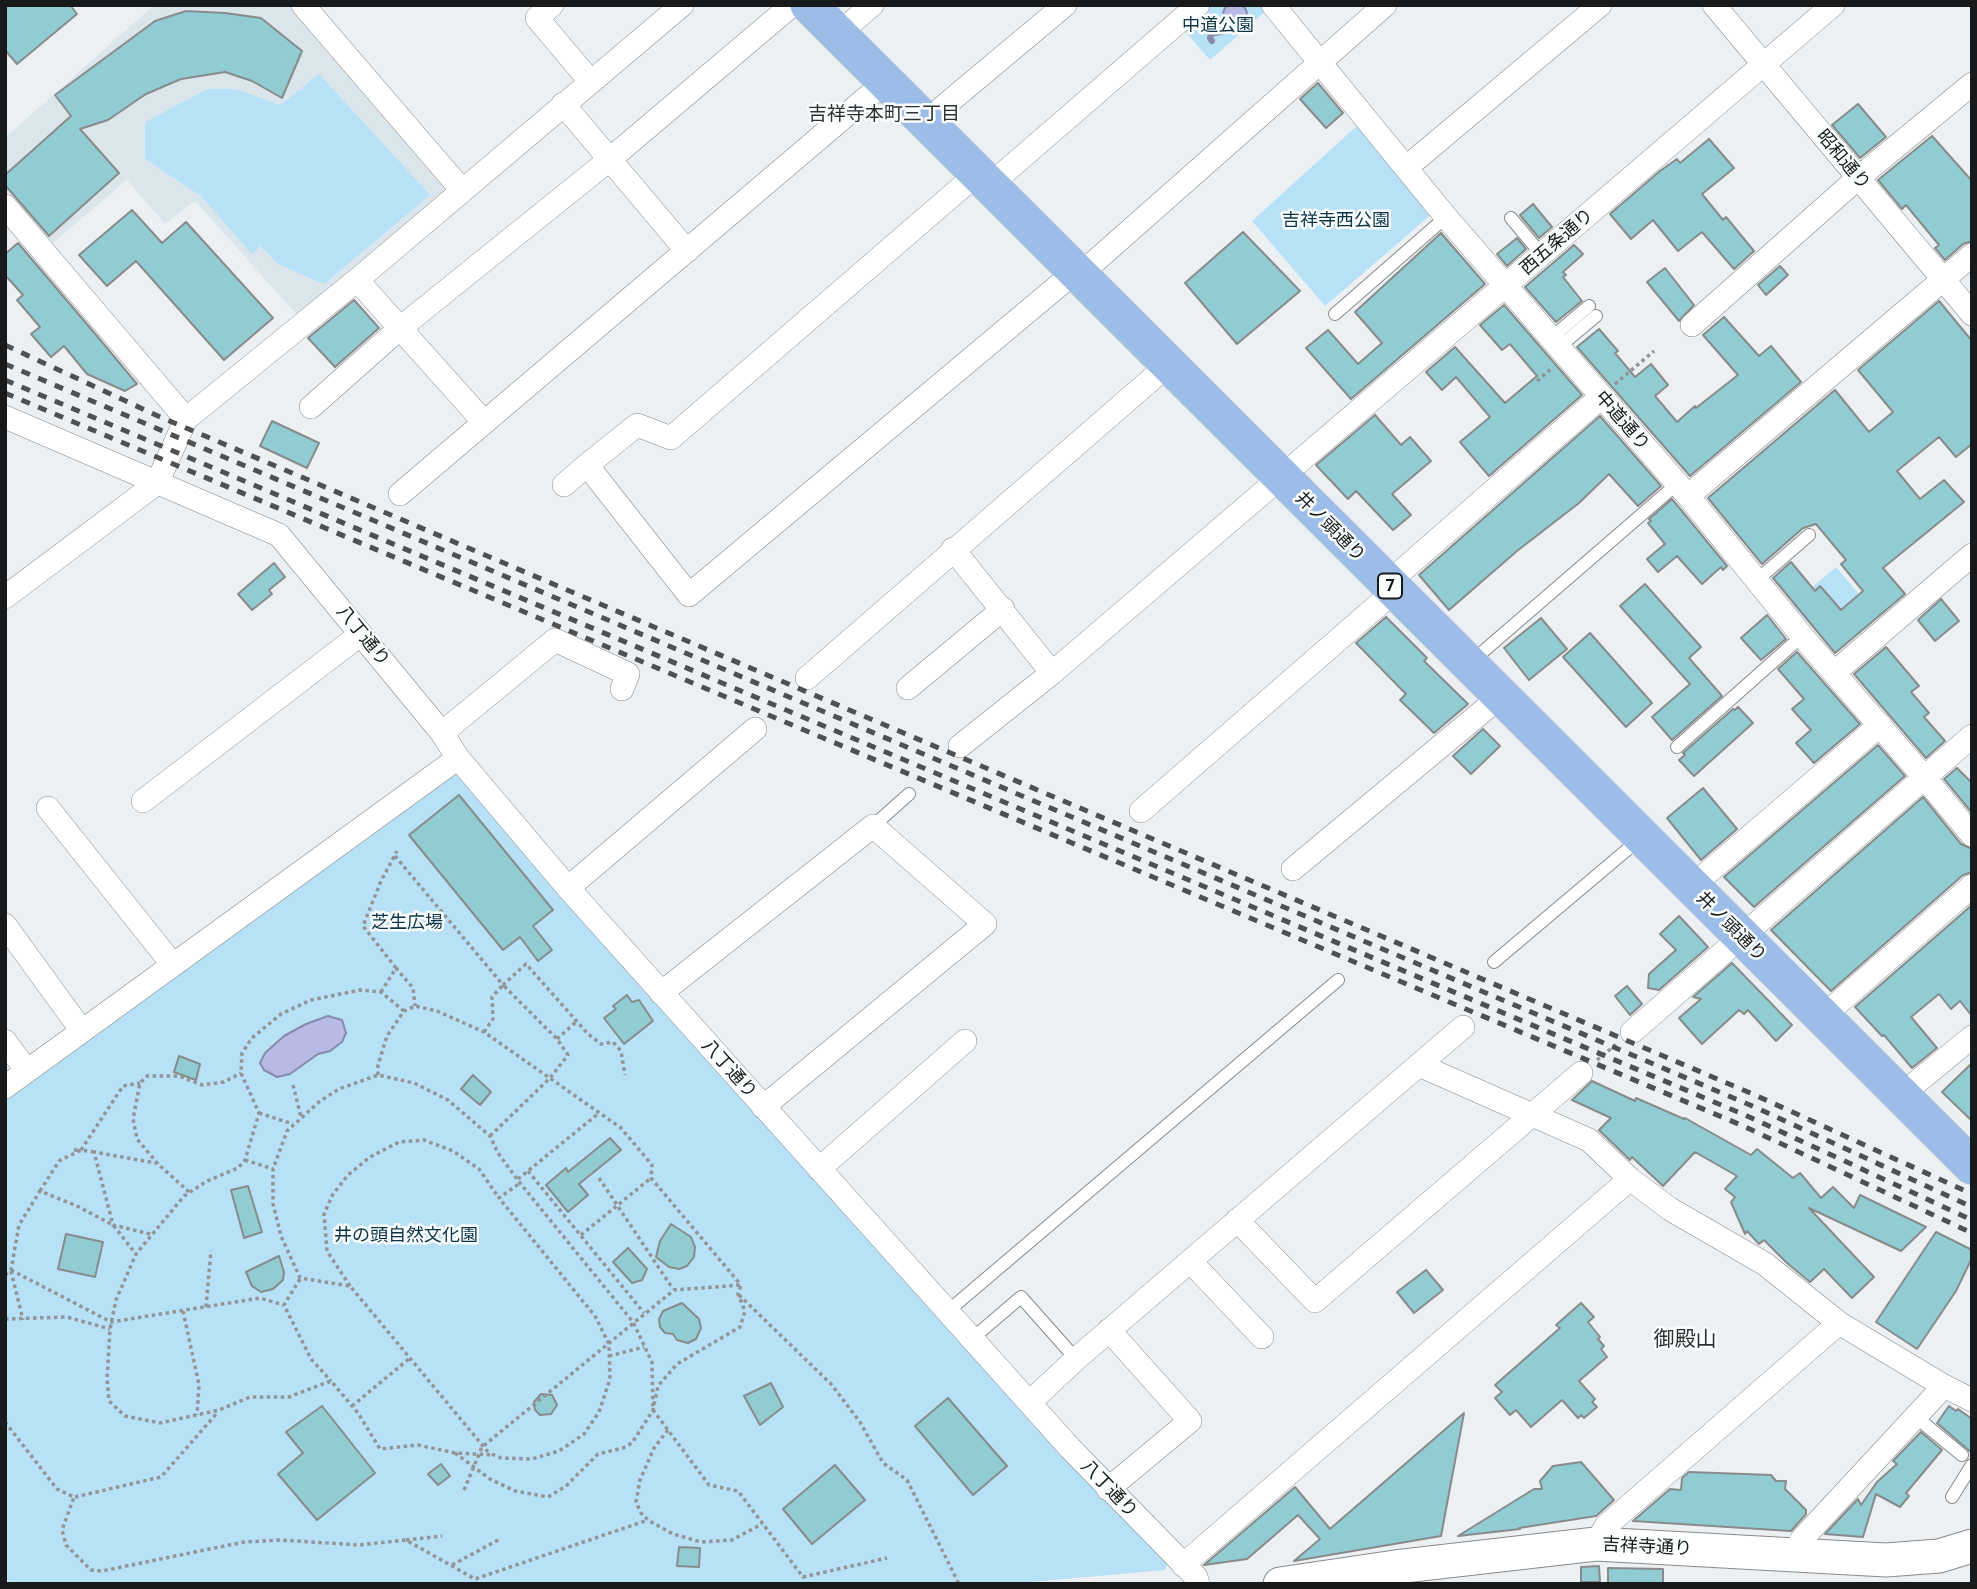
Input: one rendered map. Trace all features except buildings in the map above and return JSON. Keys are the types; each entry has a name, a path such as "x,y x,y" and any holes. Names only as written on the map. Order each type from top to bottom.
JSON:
{"main road":[{"name":"井ノ頭通り","path":"808,5 1972,1166"},
{"name":"吉祥寺通り","path":"1280,1584 1395,1567 1612,1543 1794,1556 1914,1560 1972,1546"}],"street":[{"path":"552,5 537,18 590,81"},
{"path":"5,597 157,482 186,419 356,281 461,189 681,5"},
{"path":"311,407 399,329 609,160 792,5"},
{"path":"837,35 872,5"},
{"path":"925,122 1065,5"},
{"path":"564,485 637,425 671,438 1198,5"},
{"name":"中道通り","path":"1273,5 1446,217 1683,490 1802,636 1972,835"},
{"path":"587,465 689,595 1076,271 1092,264 1385,5"},
{"path":"1407,167 1600,5"},
{"name":"昭和通り","path":"1714,5 1972,314"},
{"name":"西五条通り","path":"960,747 1052,673 1833,5"},
{"path":"313,9 461,189"},
{"path":"400,494 884,83"},
{"path":"1692,325 1858,178 1972,84"},
{"path":"563,104 687,251"},
{"path":"5,206 186,419"},
{"path":"1683,490 1972,255"},
{"path":"356,281 484,421"},
{"path":"807,678 1168,365"},
{"path":"1141,811 1384,600 1398,575 1601,397"},
{"path":"5,417 157,482"},
{"name":"八丁通り","path":"157,482 236,510 279,535 442,733 458,758 568,888 1108,1489 1196,1577 1198,1584"},
{"path":"953,550 1052,673"},
{"path":"1835,672 1972,555"},
{"path":"908,688 1003,609"},
{"path":"143,801 361,634"},
{"path":"442,733 555,640 628,674 621,689"},
{"path":"1293,869 1501,696"},
{"path":"1691,887 1880,725"},
{"path":"568,888 755,729"},
{"path":"1632,1032 1972,736"},
{"path":"5,1087 458,758"},
{"path":"48,808 173,965"},
{"path":"661,993 873,826 985,924 763,1107"},
{"path":"1822,1018 1972,886"},
{"path":"5,925 82,1031"},
{"path":"1030,1402 1109,1330 1463,1027"},
{"path":"1900,1096 1972,1037"},
{"path":"5,1041 27,1071"},
{"path":"819,1169 965,1041"},
{"path":"1419,1065 1589,1140 1630,1179 1670,1209 1765,1264 1839,1323 1972,1400"},
{"path":"1237,1220 1315,1301 1581,1073"},
{"path":"1183,1565 1630,1179"},
{"path":"1191,1262 1262,1338"},
{"path":"1596,1544 1606,1525 1839,1323"},
{"path":"1108,1489 1190,1421 1109,1330"},
{"path":"1794,1556 1802,1539 1944,1386"}],"lane":[{"path":"1335,314 1446,217"},
{"path":"1511,218 1542,255"},
{"path":"1555,342 1592,311"},
{"path":"1469,664 1683,490"},
{"path":"1756,580 1809,535"},
{"path":"1678,747 1802,636"},
{"path":"873,826 909,794"},
{"path":"1494,962 1642,837"},
{"path":"948,1311 1338,980"},
{"path":"973,1338 1021,1297 1076,1359"},
{"path":"1916,1416 1962,1455"},
{"path":"1952,1497 1972,1465"}],"path":[{"path":"1601,397 1654,351"},
{"path":"415,1006 413,988 362,926 396,854 503,985 557,1039 568,1055 550,1078 490,1136"},
{"path":"484,1032 493,1019 492,997 526,964 576,1021 601,1044 612,1042 621,1051 625,1075"},
{"path":"381,992 396,968"},
{"path":"331,1381 289,1397 250,1397 219,1410 160,1423 125,1416 109,1401 107,1379 111,1322 116,1300 136,1254 150,1234 189,1192 237,1168 245,1160 259,1113 242,1073 242,1053 252,1038 281,1014 311,1000 360,990 381,992 404,1011"},
{"path":"378,1075 378,1065 387,1036 404,1011 415,1006 437,1011 484,1032 621,1128 652,1165 651,1178 741,1285"},
{"path":"557,1039 576,1021"},
{"path":"1581,1073 1632,1032"},
{"path":"189,1192 158,1164 137,1139 133,1119 140,1083 147,1076 179,1076 202,1085 225,1083 242,1073"},
{"path":"300,1279 281,1236 273,1203 273,1169 287,1131 320,1101 339,1089 378,1075 414,1083 448,1100 490,1136 498,1153 519,1181 633,1322 652,1362 653,1410 709,1485 738,1491 803,1577 887,1558"},
{"path":"23,1320 11,1270 19,1225 59,1161 81,1150 123,1086 140,1083"},
{"path":"293,1085 302,1116"},
{"path":"259,1113 292,1125"},
{"path":"499,1198 599,1113"},
{"path":"424,1140 453,1151 479,1169 499,1198 595,1316 609,1344 610,1379 599,1412 584,1434 559,1451 532,1459 501,1458 494,1455 482,1447 351,1286 327,1251 324,1214 333,1194 348,1175 370,1157 399,1142 424,1140"},
{"path":"74,1150 158,1164"},
{"path":"94,1152 113,1225 136,1254"},
{"path":"245,1160 273,1169"},
{"path":"528,1171 644,1313"},
{"path":"599,1178 674,1290"},
{"path":"581,1235 651,1178"},
{"path":"40,1191 113,1225 150,1234"},
{"path":"206,1307 211,1251"},
{"path":"5,1275 11,1270"},
{"path":"11,1270 111,1322 260,1298 285,1304"},
{"path":"300,1279 351,1286"},
{"path":"285,1304 300,1279"},
{"path":"464,1490 482,1447 674,1290 741,1285"},
{"path":"455,1453 490,1479 515,1491 548,1497 566,1486 598,1454 632,1443 653,1410 658,1386 677,1364 740,1327 745,1311 738,1294 741,1285"},
{"path":"738,1294 831,1384 860,1422 883,1463 907,1480 959,1584"},
{"path":"285,1304 312,1359 352,1406 380,1449 418,1445 455,1453 494,1455"},
{"path":"183,1311 198,1385 197,1415"},
{"path":"5,1319 67,1317 110,1329"},
{"path":"609,1356 644,1347"},
{"path":"352,1406 410,1358"},
{"path":"5,1422 57,1489 74,1497 161,1477 219,1410"},
{"path":"668,1430 654,1448 640,1480 636,1502 641,1513 673,1534 701,1542 732,1540 762,1524"},
{"path":"74,1497 62,1530 66,1545 91,1570 102,1571 244,1542 281,1539 358,1545 442,1536"},
{"path":"406,1540 475,1578 648,1520"},
{"path":"451,1565 500,1539"}],"shaded area":[{"path":"1235,3 1243,7 1247,15 1243,23 1235,27 1227,23 1223,15 1227,7"},
{"path":"154,5 290,5 451,190 298,316 195,201 165,224 127,180 53,243 5,190 5,138"},
{"path":"328,1016 342,1020 346,1033 342,1042 330,1051 318,1054 290,1074 277,1077 264,1070 260,1063 265,1053 284,1036"}],"green space":[{"name":"中道公園","path":"1210,5 1263,5 1267,10 1210,60 1183,29"},
{"path":"319,74 430,195 324,284 278,264 261,246 252,254 201,196 145,159 145,122 208,89 236,89 280,105"},
{"name":"吉祥寺西公園","path":"1359,124 1433,213 1325,306 1252,221"},
{"path":"1836,567 1859,594 1816,631 1792,604"},
{"name":"井の頭自然文化園","path":"456,769 1167,1565 1165,1570 1009,1584 11,1584 5,1577 5,1099"}],"waterway":[{"path":"1212,41 1211,34 1229,30 1231,26"}],"railway":[{"path":"5,345 158,416 1755,1095 1972,1194"},
{"path":"5,364 1757,1108 1972,1207"},
{"path":"5,380 1745,1115 1972,1220"},
{"path":"5,393 1741,1125 1972,1233"}],"district":[{"name":"吉祥寺本町三丁目","path":"884,115"},
{"name":"御殿山","path":"1685,1340"}],"park label":[{"name":"芝生広場","path":"407,923"}]}
